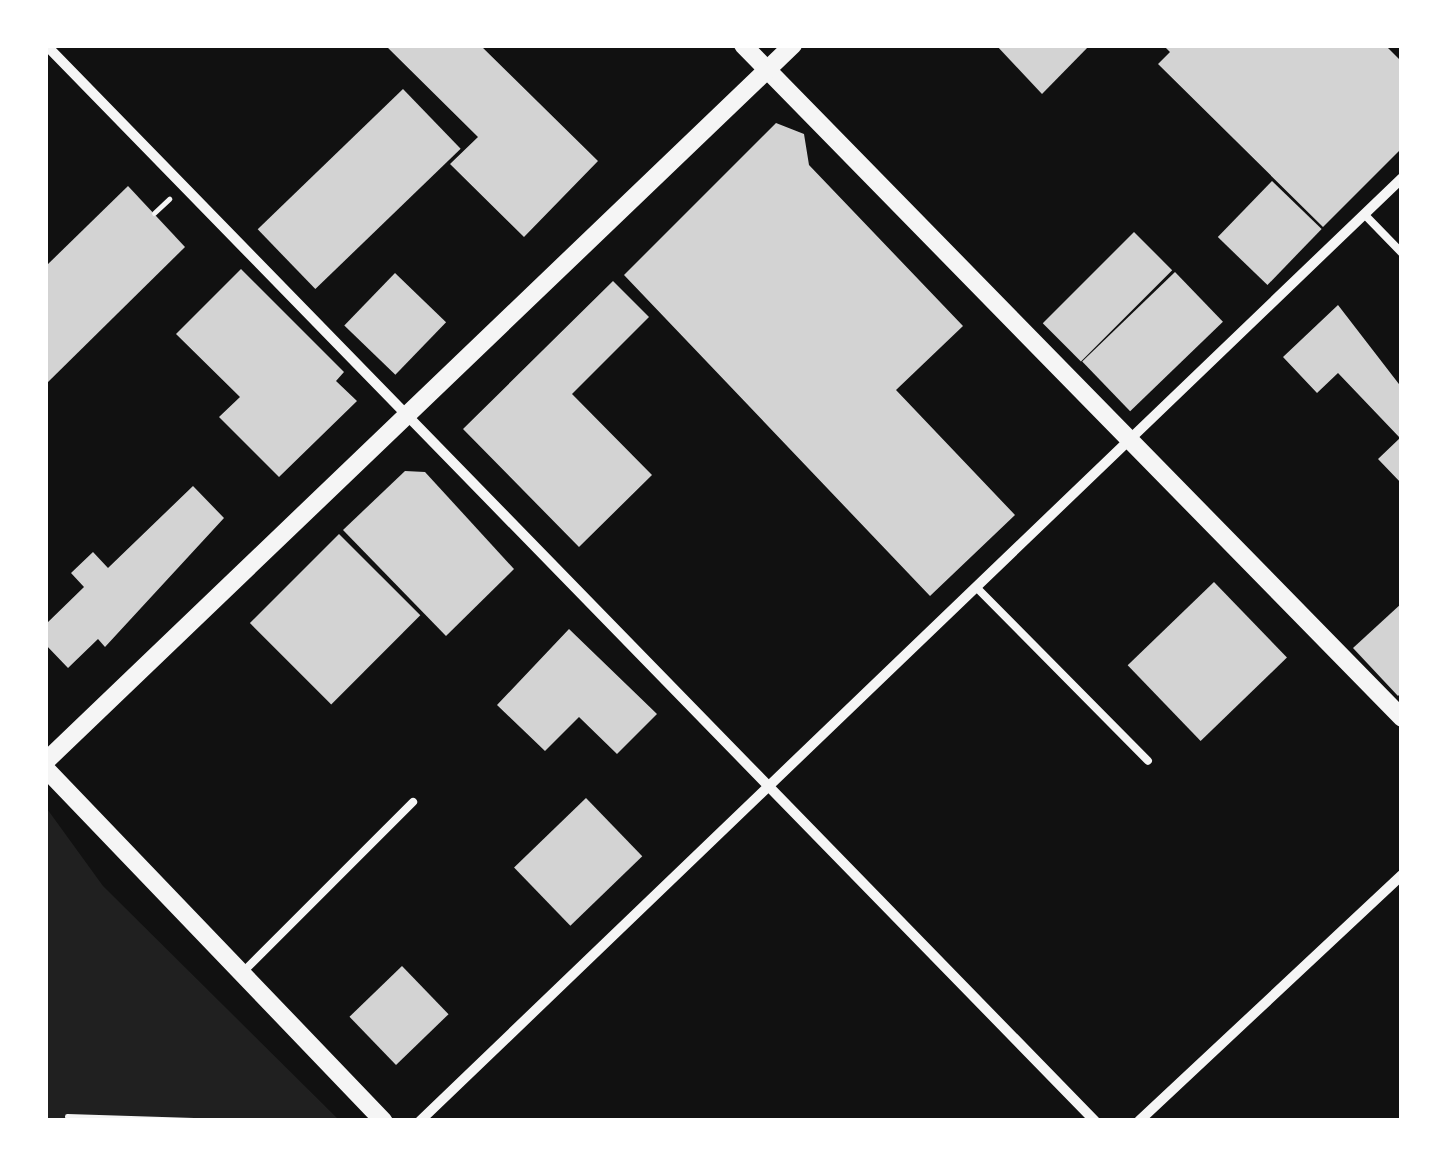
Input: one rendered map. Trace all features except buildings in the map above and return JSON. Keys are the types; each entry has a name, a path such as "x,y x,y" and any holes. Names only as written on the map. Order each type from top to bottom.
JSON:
{"street":[{"path":"45,45 408,422 1095,1121"},
{"path":"742,45 1402,718"},
{"path":"384,1121 45,765 408,422 793,45"},
{"path":"420,1121 1402,178"},
{"path":"1139,1121 1402,875"}],"lane":[{"path":"1364,215 1402,253"},
{"path":"977,588 1148,761"},
{"path":"242,972 413,802"}],"path":[{"path":"68,1116 226,1121"}],"shaded area":[{"path":"45,806 103,886 340,1121 45,1121"}]}
